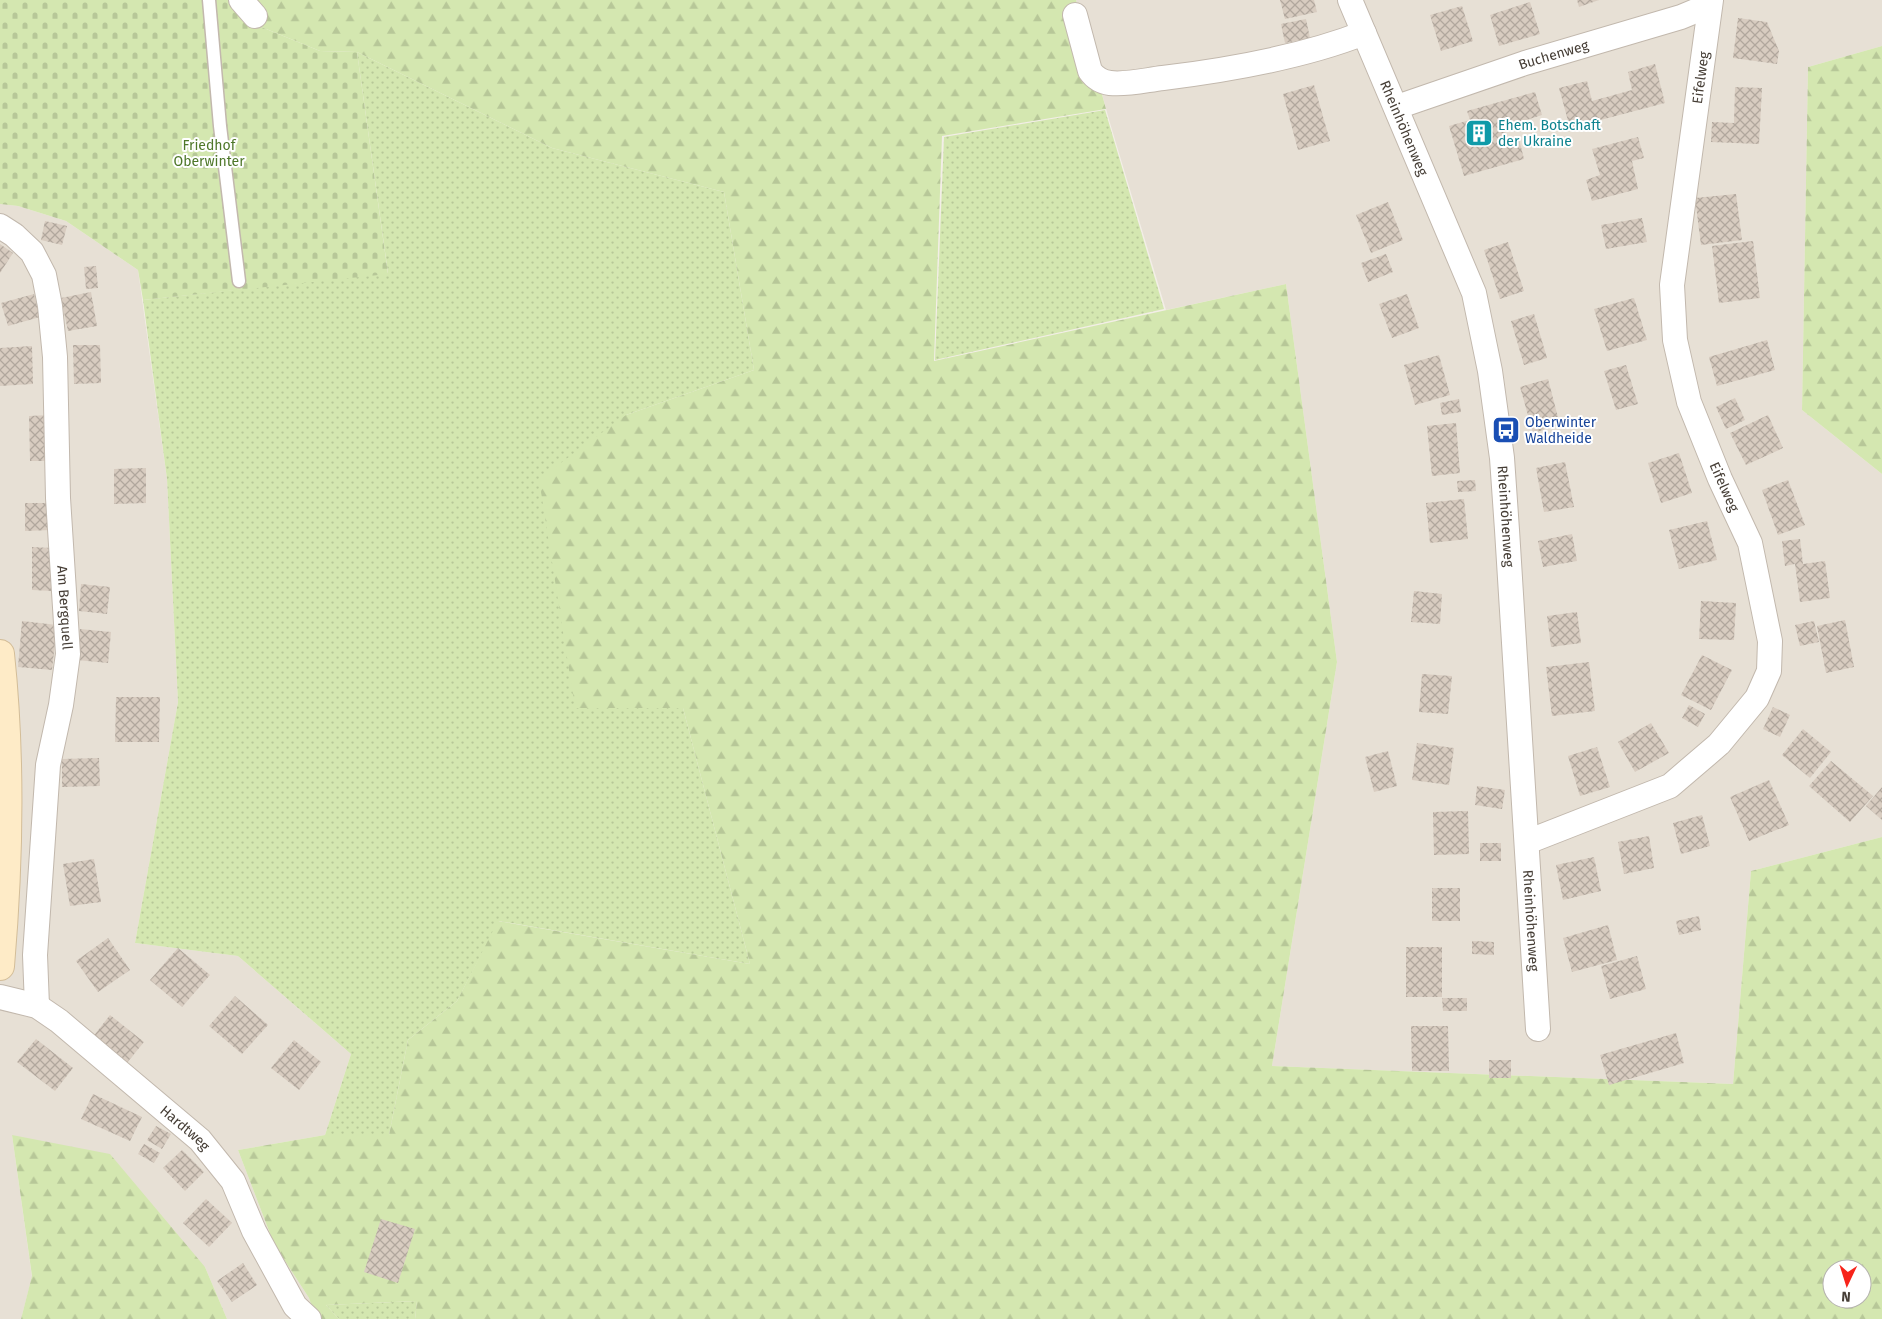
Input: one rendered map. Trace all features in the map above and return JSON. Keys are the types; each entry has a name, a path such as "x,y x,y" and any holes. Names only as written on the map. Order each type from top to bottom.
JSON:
{"street":[{"name":"Rheinhöhenweg","path":"1350,0 1397,107 1474,293 1490,371 1502,467 1519,740 1528,842 1538,1029"},
{"name":"Buchenweg","path":"1397,107 1525,63 1681,18 1711,3"},
{"name":"Eifelweg","path":"1528,842 1670,786 1719,744 1756,698 1769,671 1770,641 1750,543 1720,480 1689,402 1675,340 1672,285 1711,3"},
{"path":"1074,15 1090,72 1097,78 1111,83 1179,76 1225,68 1320,49 1364,33"},
{"name":"Am Bergquell","path":"0,226 14,235 32,252 44,275 50,306 55,357 58,498 68,654 61,705 48,765 35,955 36,1006"},
{"path":"0,654 7,760 7,846 0,966"},
{"name":"Hardtweg","path":"0,997 36,1006 59,1021 200,1140 233,1181 254,1231 295,1306 309,1319"}],"lane":[{"path":"209,0 220,126 239,281"}],"shaded area":[{"path":"1076,0 1882,0 1882,46 1808,67 1802,410 1882,474 1882,837 1751,871 1733,1084 1272,1066 1337,662 1286,284 1166,310 1110,123"},
{"path":"0,204 18,206 66,221 138,270 167,479 178,702 135,943 238,956 351,1054 325,1135 238,1150 274,1244 309,1298 316,1319 227,1319 205,1267 12,1135 32,1277 21,1319 0,1319"}],"green space":[{"name":"Friedhof Oberwinter","path":"0,0 231,0 254,24 320,51 357,52 388,274 143,300 138,270 66,221 18,206 0,204"},
{"path":"231,0 1076,0 1106,109 942,136 934,361 1286,284 1337,662 1272,1066 1733,1084 1751,871 1882,837 1882,1319 415,1319 417,1301 326,1305 339,1319 316,1319 309,1298 274,1244 238,1150 325,1135 389,1135 408,1040 457,1001 498,921 750,964 683,708 575,708 539,479 626,415 754,370 724,192 552,148 357,52 320,51 254,24"},
{"path":"1882,46 1882,474 1802,410 1808,67"},
{"path":"357,52 552,148 724,192 754,370 626,415 683,708 750,964 499,921 457,1001 408,1040 389,1135 325,1135 351,1054 238,956 135,943 178,702 167,479 143,300 388,273"},
{"path":"1105,110 1164,309 935,360 944,137"},
{"path":"12,1135 110,1154 205,1267 227,1319 21,1319 32,1276"},
{"path":"417,1301 415,1319 339,1319 326,1305"}],"building":[{"path":"1280,0 1314,0 1317,12 1285,19"},
{"path":"1577,0 1599,0 1579,7"},
{"path":"1530,2 1540,34 1499,46 1490,15"},
{"path":"1462,6 1473,41 1441,51 1430,15"},
{"path":"1738,18 1767,22 1779,51 1777,64 1733,58"},
{"path":"1306,19 1310,38 1285,43 1281,24"},
{"path":"1655,64 1665,103 1570,128 1559,88 1587,81 1592,101 1632,90 1628,72"},
{"path":"1314,85 1330,141 1298,150 1283,94"},
{"path":"1735,87 1762,88 1759,144 1711,142 1712,122 1734,123"},
{"name":"Ehem. Botschaft der Ukraine","path":"1535,92 1542,115 1504,127 1508,142 1519,139 1524,159 1464,176 1449,126 1470,120 1467,111"},
{"path":"1638,137 1644,158 1632,161 1638,189 1592,201 1586,180 1600,175 1592,149"},
{"path":"1736,194 1742,240 1701,245 1695,198"},
{"path":"1388,202 1403,240 1371,253 1356,215"},
{"path":"1642,218 1647,242 1606,249 1601,225"},
{"path":"45,221 67,226 62,245 41,240"},
{"path":"1753,241 1760,298 1719,303 1712,246"},
{"path":"1508,242 1524,291 1500,299 1484,250"},
{"path":"0,244 13,253 0,273"},
{"path":"1386,254 1393,272 1368,282 1361,263"},
{"path":"96,266 98,288 86,289 84,267"},
{"path":"91,292 97,326 68,331 61,298"},
{"path":"34,294 40,317 8,326 1,303"},
{"path":"1407,294 1419,328 1392,338 1379,304"},
{"path":"1634,298 1647,340 1607,351 1594,309"},
{"path":"1534,314 1547,358 1524,365 1511,321"},
{"path":"1767,340 1775,370 1717,386 1709,357"},
{"path":"73,345 100,345 101,383 74,384"},
{"path":"32,346 33,384 0,386 0,348"},
{"path":"1439,355 1450,395 1415,405 1404,365"},
{"path":"1626,365 1638,404 1616,410 1604,371"},
{"path":"1548,379 1560,425 1533,433 1520,387"},
{"path":"1735,398 1745,420 1726,429 1716,407"},
{"path":"1459,399 1461,412 1442,415 1440,403"},
{"path":"49,415 49,461 30,461 29,416"},
{"path":"1768,415 1783,448 1746,465 1730,433"},
{"path":"1456,423 1460,473 1432,476 1427,426"},
{"path":"1679,453 1692,493 1661,503 1648,463"},
{"path":"1565,462 1574,507 1544,512 1536,468"},
{"path":"146,468 146,503 114,504 114,469"},
{"path":"1475,480 1476,491 1458,492 1457,481"},
{"path":"1788,480 1805,525 1778,535 1762,490"},
{"path":"1464,499 1468,539 1430,543 1426,503"},
{"path":"25,503 51,503 52,530 25,531"},
{"path":"1707,521 1717,560 1679,569 1669,530"},
{"path":"1572,534 1577,561 1543,567 1538,541"},
{"path":"1800,539 1803,564 1825,561 1830,598 1800,602 1795,564 1785,566 1782,541"},
{"path":"32,547 52,548 52,591 32,590"},
{"path":"81,584 110,587 107,614 79,611"},
{"path":"1414,591 1442,594 1440,624 1411,622"},
{"path":"1701,601 1736,603 1734,640 1699,639"},
{"path":"1577,612 1581,643 1551,647 1547,616"},
{"path":"1845,620 1854,667 1826,673 1817,626"},
{"path":"22,621 57,625 52,670 18,667"},
{"path":"1814,621 1819,642 1800,646 1795,625"},
{"path":"80,629 111,632 108,663 77,660"},
{"path":"1702,655 1732,670 1711,710 1681,695"},
{"path":"1589,662 1595,711 1552,716 1546,667"},
{"path":"1422,674 1452,676 1448,714 1419,712"},
{"path":"116,697 160,697 159,742 115,742"},
{"path":"1689,705 1705,714 1698,727 1682,718"},
{"path":"1773,707 1790,715 1780,737 1763,729"},
{"path":"1651,723 1669,753 1635,772 1618,742"},
{"path":"1803,729 1831,752 1810,778 1782,755"},
{"path":"1417,743 1454,748 1449,785 1412,780"},
{"path":"1597,747 1610,787 1580,796 1568,756"},
{"path":"1388,751 1397,786 1374,792 1365,757"},
{"path":"99,758 100,786 62,787 62,759"},
{"path":"1831,761 1873,796 1850,822 1809,786"},
{"path":"1769,780 1789,825 1749,841 1730,797"},
{"path":"1477,786 1505,790 1502,809 1475,805"},
{"path":"1882,787 1882,820 1866,806"},
{"path":"1468,811 1469,854 1434,855 1433,812"},
{"path":"1702,815 1710,846 1681,854 1673,823"},
{"path":"1649,836 1654,868 1624,874 1618,842"},
{"path":"1480,843 1501,843 1501,861 1480,861"},
{"path":"1594,857 1601,891 1563,900 1556,865"},
{"path":"94,859 101,902 70,906 63,864"},
{"path":"1432,888 1460,888 1460,921 1432,921"},
{"path":"1699,916 1701,930 1679,935 1676,921"},
{"path":"1608,925 1617,960 1572,972 1563,938"},
{"path":"108,938 130,970 98,992 76,961"},
{"path":"1472,941 1494,942 1494,955 1472,954"},
{"path":"1406,947 1442,947 1442,997 1406,997"},
{"path":"178,948 210,975 182,1007 150,980"},
{"path":"1637,956 1646,989 1610,999 1601,966"},
{"path":"235,996 268,1025 242,1054 209,1026"},
{"path":"1442,998 1467,998 1467,1011 1443,1011"},
{"path":"110,1015 144,1042 126,1064 92,1038"},
{"path":"1411,1026 1448,1026 1449,1071 1412,1071"},
{"path":"1676,1033 1684,1063 1609,1085 1600,1055"},
{"path":"36,1039 73,1068 55,1091 17,1062"},
{"path":"294,1040 321,1062 299,1090 271,1068"},
{"path":"1489,1060 1511,1060 1511,1078 1489,1078"},
{"path":"93,1094 142,1117 130,1141 81,1119"},
{"path":"156,1126 171,1134 162,1149 147,1140"},
{"path":"144,1144 160,1153 154,1163 138,1154"},
{"path":"182,1150 204,1172 185,1191 163,1168"},
{"path":"206,1199 232,1223 209,1247 183,1223"},
{"path":"381,1219 415,1229 398,1283 364,1272"},
{"path":"243,1263 257,1285 232,1302 217,1281"}],"place":[{"name":"Ehem. Botschaft der Ukraine","path":"1479,133"},
{"name":"Oberwinter Waldheide","path":"1506,430"}]}
